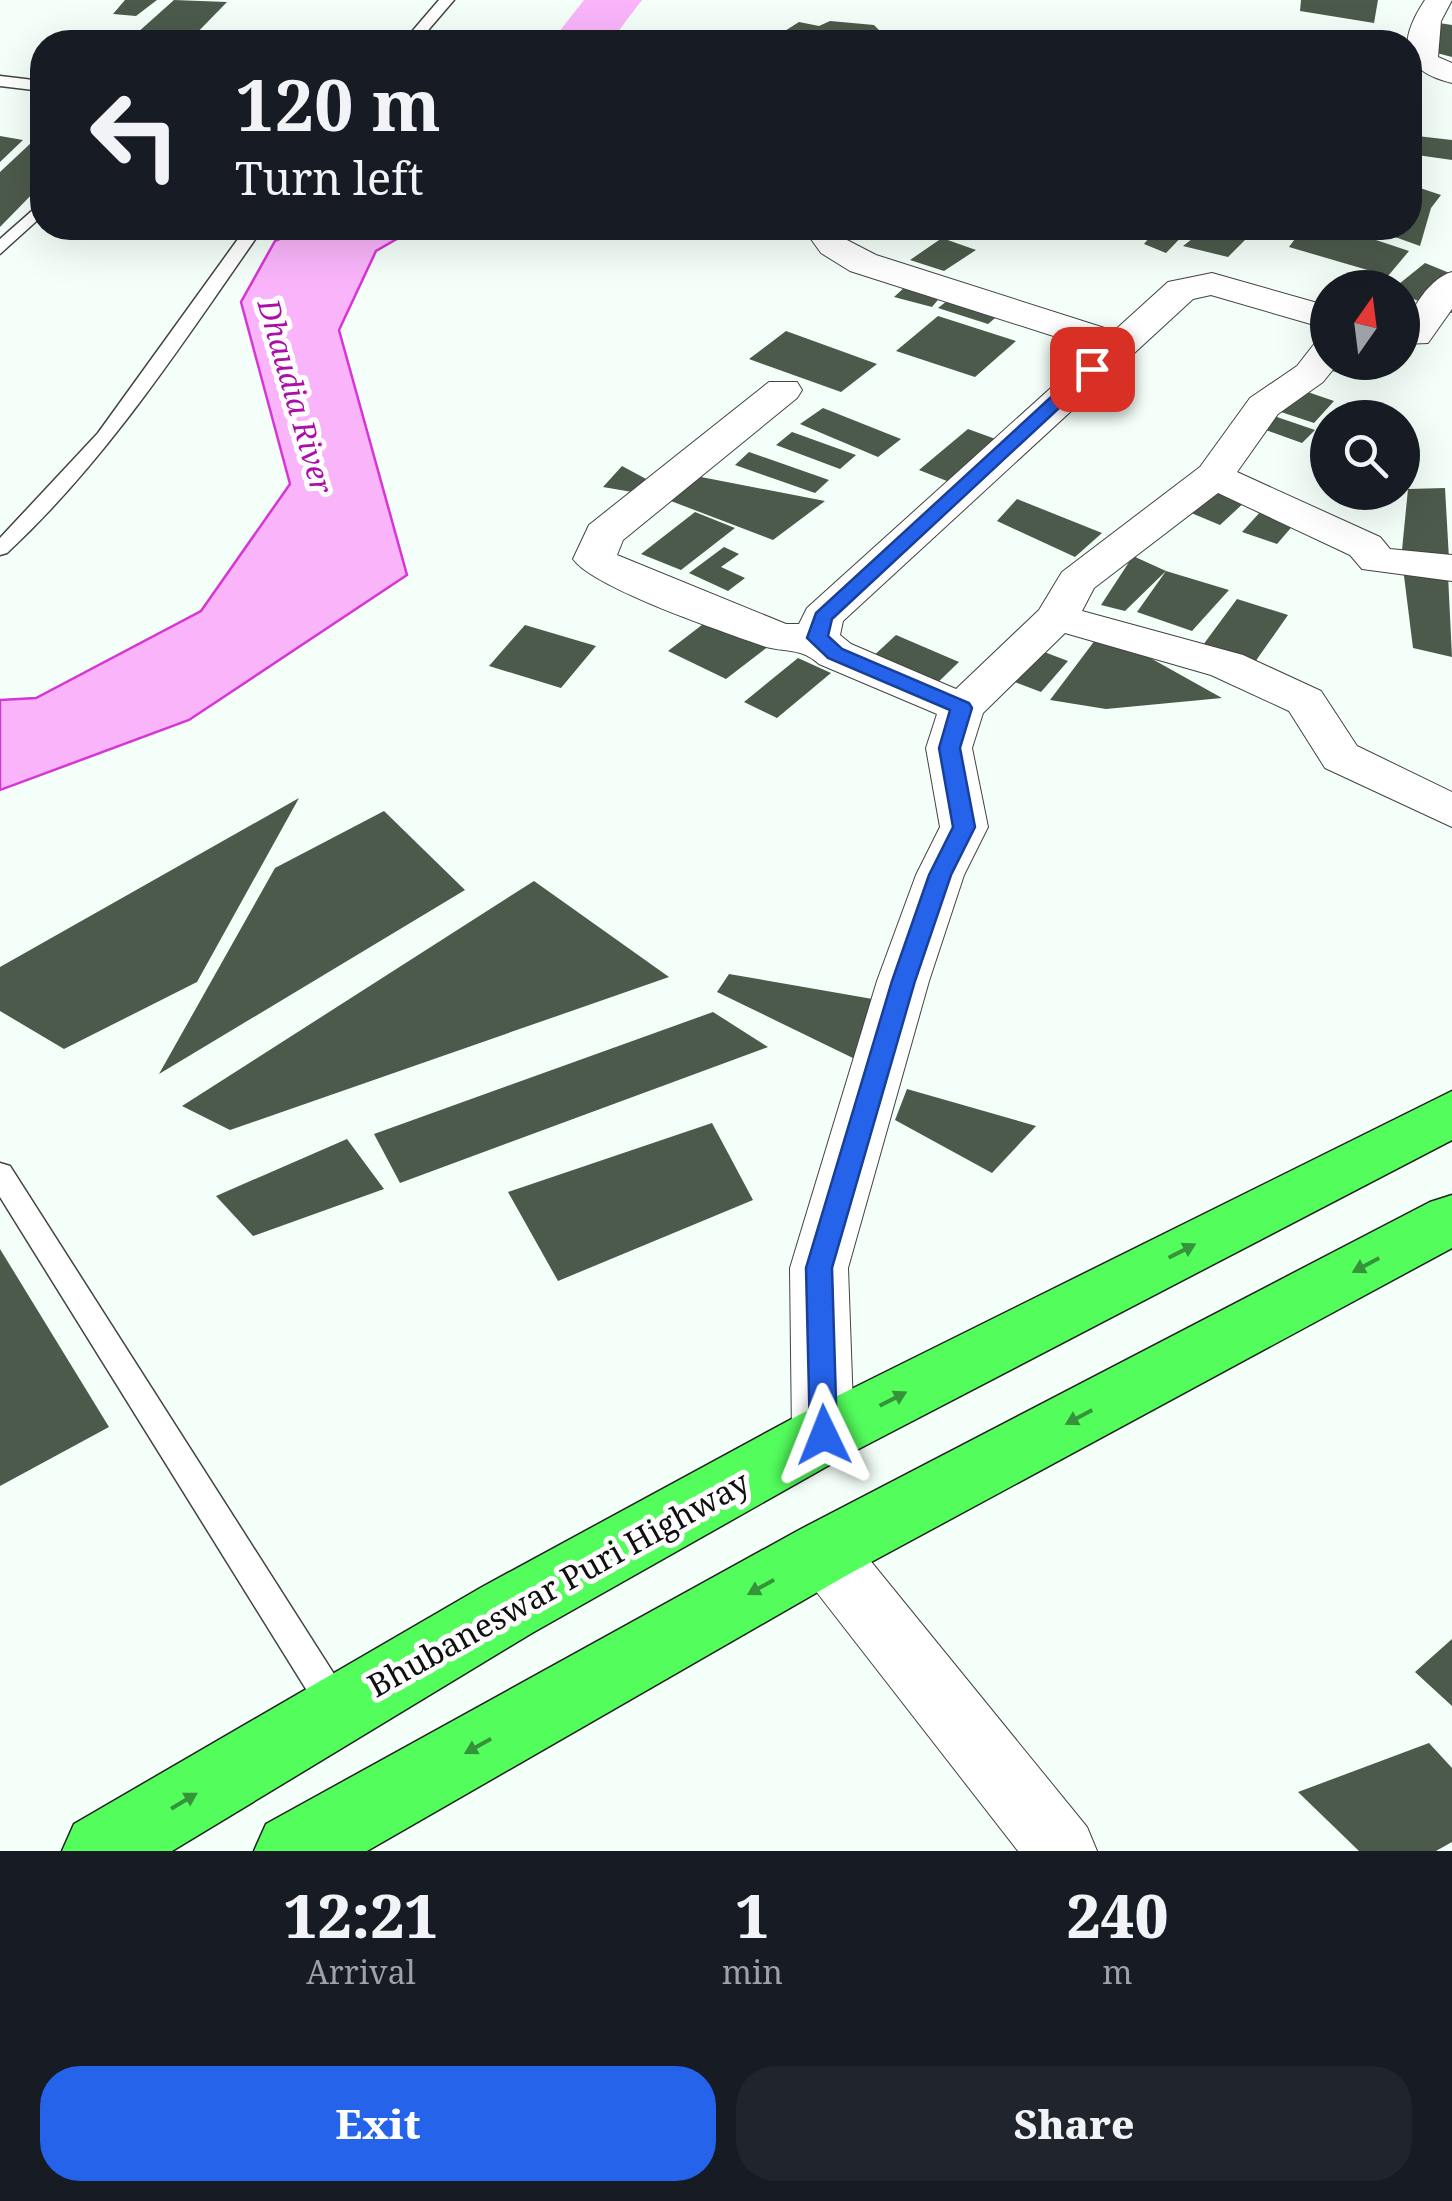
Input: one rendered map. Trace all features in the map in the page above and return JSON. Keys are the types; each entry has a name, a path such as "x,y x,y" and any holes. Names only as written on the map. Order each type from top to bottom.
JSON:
{"highway":[{"name":"Bhubaneswar Puri Highway","path":"101,1851 337,1708 824,1435 1452,1112"},
{"path":"293,1851 824,1552 1452,1220"}],"street":[{"path":"1440,0 1426,21 1422,57 1427,65 1452,74"},
{"path":"829,240 864,264 1118,345"},
{"path":"1420,320 1452,283"},
{"path":"817,638 822,617 1118,345 1193,285 1243,290 1310,312"},
{"path":"1420,339 1452,352"},
{"path":"824,1435 819,1268 904,981 940,875 964,827 949,748 962,708 1057,617 1077,581 1214,476 1264,406 1310,374"},
{"path":"783,390 604,534 594,559 614,572 780,637 817,638 835,654 962,708"},
{"path":"1214,476 1365,546 1377,560 1452,568"},
{"path":"1057,617 1227,665 1305,701 1341,757 1452,812"},
{"path":"824,1552 1062,1851"}],"lane":[{"path":"421,30 447,0"},
{"path":"0,81 30,85"},
{"path":"0,249 30,219"},
{"path":"0,549 82,467 142,392 246,240"},
{"path":"0,1174 337,1708"}],"water":[{"path":"395,240 376,251 339,330 407,575 189,720 0,790 0,700 36,698 201,611 290,484 241,302 275,241"}],"building":[{"path":"125,0 157,0 136,16 113,14"},
{"path":"174,0 227,2 200,30 140,30"},
{"path":"1301,0 1378,0 1374,23 1300,11"},
{"path":"830,21 874,25 879,30 786,30 799,22 819,26"},
{"path":"1426,21 1452,25 1452,57 1433,52"},
{"path":"0,136 23,140 0,162"},
{"path":"1422,137 1452,140 1452,160 1422,156"},
{"path":"30,144 30,196 0,227 0,172"},
{"path":"1422,189 1441,195 1431,208 1422,239"},
{"path":"939,240 976,250 944,271 910,260"},
{"path":"1147,240 1178,240 1166,253 1144,244"},
{"path":"1191,240 1245,240 1228,257 1183,246"},
{"path":"1294,240 1376,240 1409,251 1393,270 1368,270 1289,247"},
{"path":"1425,263 1452,274 1452,313 1420,301 1420,270 1416,270"},
{"path":"906,286 942,295 932,307 894,297"},
{"path":"957,293 1006,309 988,324 938,308"},
{"path":"938,316 1016,341 975,377 896,351"},
{"path":"786,331 877,364 841,392 749,359"},
{"path":"1296,388 1331,400 1310,400 1310,422 1275,410"},
{"path":"823,408 901,439 878,457 800,424"},
{"path":"1274,416 1310,428 1310,435 1302,443 1260,428"},
{"path":"968,429 1001,441 952,483 919,470"},
{"path":"792,432 856,455 840,469 776,445"},
{"path":"749,452 829,480 815,493 735,465"},
{"path":"622,466 648,480 638,493 603,487"},
{"path":"701,477 825,501 773,540 663,498"},
{"path":"1212,486 1247,500 1220,525 1184,510"},
{"path":"1445,488 1449,559 1401,560 1406,510 1420,510 1420,489"},
{"path":"1017,499 1102,533 1075,557 997,521"},
{"path":"1262,510 1296,522 1277,544 1242,532"},
{"path":"695,512 735,528 681,570 641,554"},
{"path":"724,547 739,554 721,567 745,578 728,591 689,573"},
{"path":"1133,556 1166,571 1125,611 1101,605"},
{"path":"1403,568 1448,575 1452,657 1413,648"},
{"path":"1166,571 1229,590 1192,631 1137,612"},
{"path":"1237,599 1288,615 1255,662 1203,645"},
{"path":"711,618 769,646 726,679 668,651"},
{"path":"525,625 596,646 561,688 489,666"},
{"path":"1102,631 1222,698 1106,709 1050,700"},
{"path":"896,635 959,662 933,687 869,660"},
{"path":"1039,650 1068,661 1041,692 1012,681"},
{"path":"798,658 831,673 777,718 744,702"},
{"path":"299,798 197,982 64,1049 0,1011 0,967"},
{"path":"384,811 465,890 159,1074 275,868"},
{"path":"534,881 669,977 230,1130 182,1106"},
{"path":"729,974 884,1001 857,1060 717,992"},
{"path":"713,1012 768,1047 400,1183 374,1134"},
{"path":"907,1089 1036,1126 992,1173 895,1120"},
{"path":"712,1123 753,1200 558,1281 508,1192"},
{"path":"347,1139 384,1189 253,1236 216,1196"},
{"path":"0,1249 109,1427 0,1486"},
{"path":"1452,1639 1452,1706 1415,1672"},
{"path":"1429,1743 1452,1768 1452,1842 1436,1851 1359,1851 1298,1792"}],"waterway":[{"name":"Dhaudia River","path":"590,30 614,0"}],"route":[{"path":"824,1435 819,1268 904,981 940,875 964,827 949,748 962,708 835,654 817,638 822,617 1092,369"}]}
